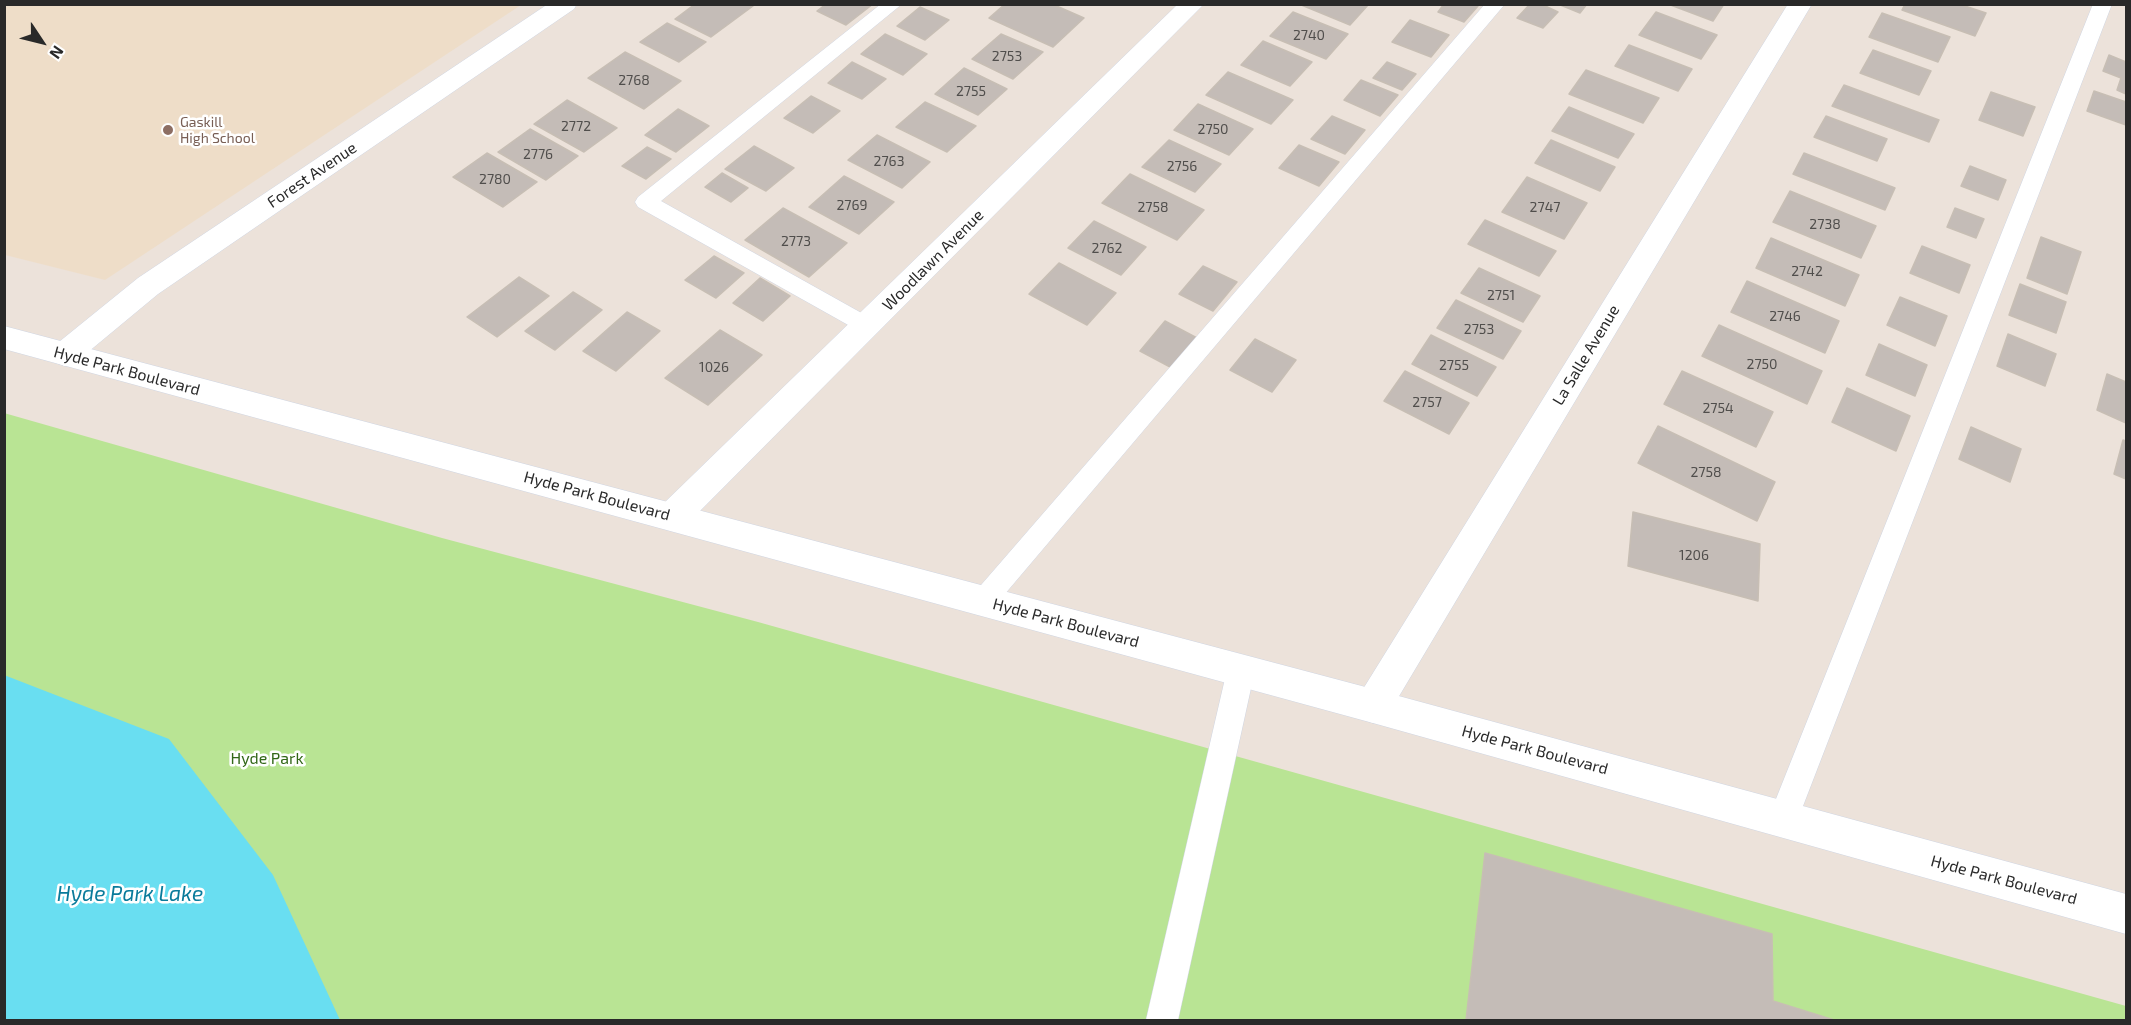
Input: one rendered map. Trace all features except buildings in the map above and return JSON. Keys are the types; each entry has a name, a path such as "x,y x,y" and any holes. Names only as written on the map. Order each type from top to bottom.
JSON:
{"street":[{"name":"Forest Avenue","path":"65,354 148,286 566,4"},
{"name":"Woodlawn Avenue","path":"673,516 1192,4"},
{"name":"La Salle Avenue","path":"1373,706 1800,4"},
{"name":"Hyde Park Boulevard","path":"4,337 984,600 2127,914"}],"lane":[{"path":"866,326 646,202 892,4"},
{"path":"984,600 1496,4"},
{"path":"1783,819 2103,4"},
{"path":"1162,1020 1241,670"}],"shaded area":[{"name":"Gaskill High School","path":"5,4 521,5 105,280 5,255"}],"green space":[{"name":"Hyde Park","path":"4,413 442,538 758,622 2126,1006 2126,1020 5,1020"}],"water":[{"name":"Hyde Park Lake","path":"4,675 169,739 273,875 340,1020 5,1020"}],"place":[{"name":"Gaskill High School","path":"168,130"}]}
